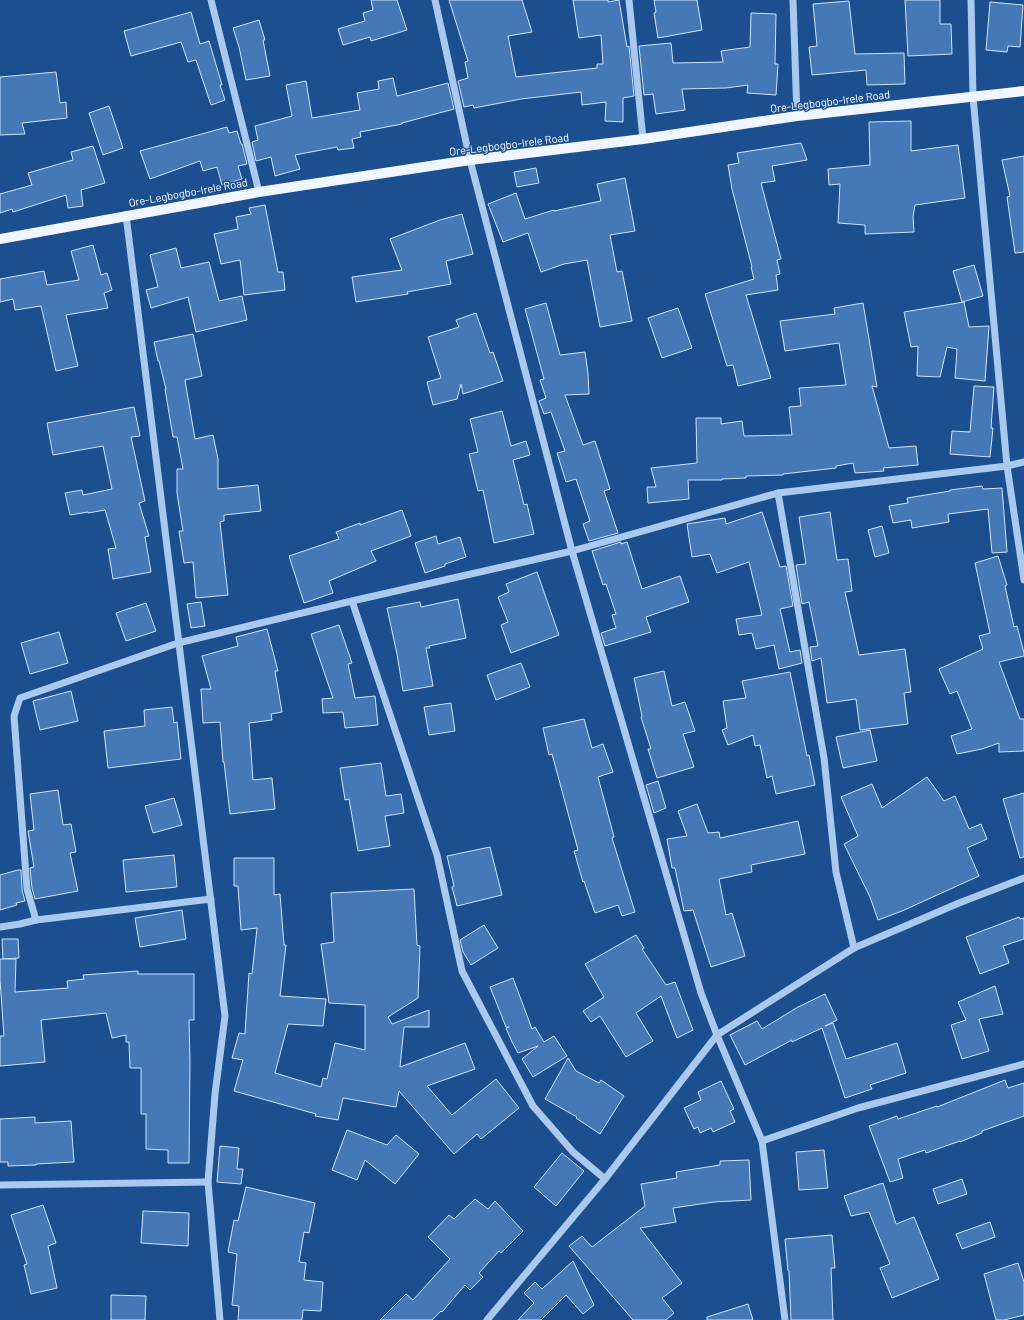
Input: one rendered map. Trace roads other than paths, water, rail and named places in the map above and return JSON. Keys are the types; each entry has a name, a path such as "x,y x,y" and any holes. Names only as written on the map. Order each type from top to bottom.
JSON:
{"main road":[{"name":"Ore-Legbogbo-Irele Road","path":"0,239 259,192 470,160 643,139 797,116 1024,91"}],"street":[{"path":"211,0 259,192"},
{"path":"435,0 470,160 572,551 701,993 717,1035 762,1141 785,1320"},
{"path":"629,0 643,139"},
{"path":"793,0 797,116"},
{"path":"971,0 973,97 1007,466 1024,580"},
{"path":"126,215 225,1016 208,1182 220,1320"},
{"path":"36,920 27,889 14,716 20,698 178,643 352,601 572,551 778,493 1007,466 1024,462"},
{"path":"778,493 824,758 836,872 854,948"},
{"path":"352,601 437,855 462,971 533,1106 573,1152 605,1179"},
{"path":"487,1320 605,1179 717,1035 854,948 959,903 1024,878"},
{"path":"0,927 36,920 211,899"},
{"path":"762,1141 858,1108 1024,1064"},
{"path":"0,1185 208,1182"}]}
